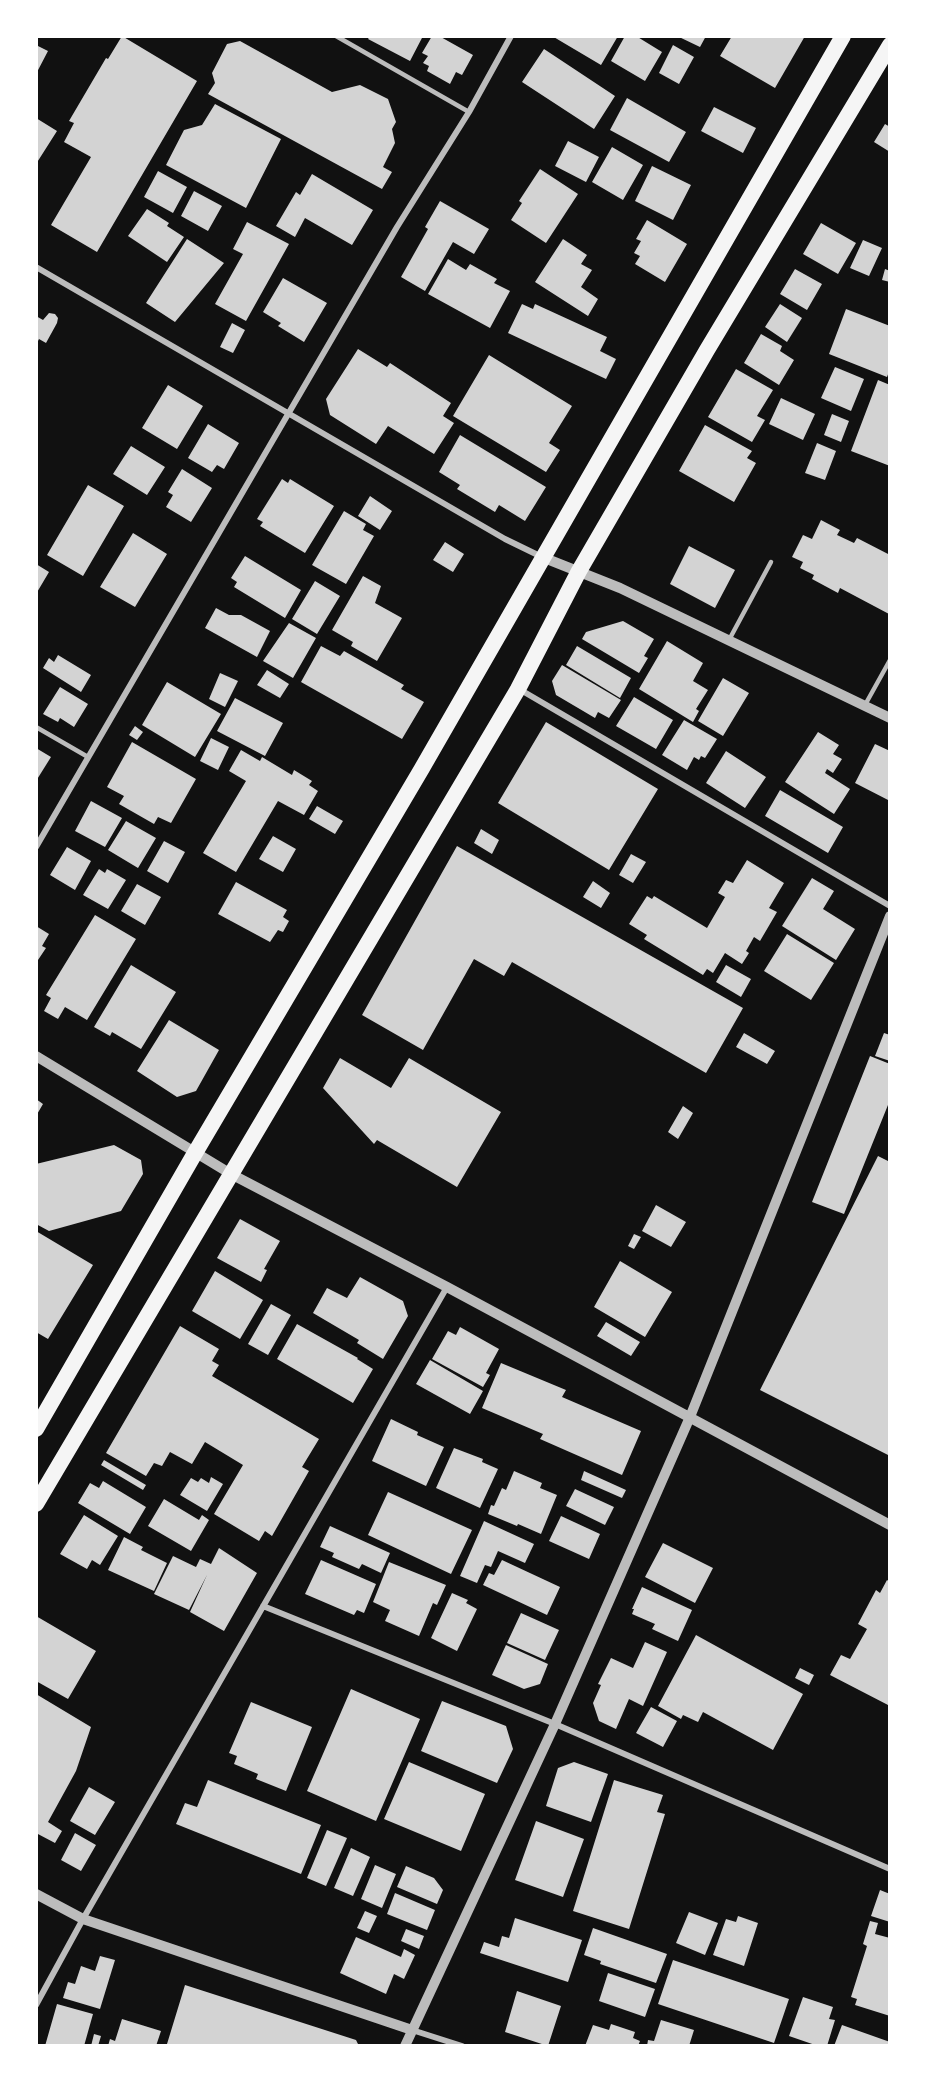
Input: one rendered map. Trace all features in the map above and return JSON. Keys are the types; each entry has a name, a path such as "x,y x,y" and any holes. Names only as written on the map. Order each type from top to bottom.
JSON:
{"highway":[{"path":"36,1429 195,1153 421,770 843,36"},
{"path":"36,1504 518,689 579,571 706,350 890,45"}],"street":[{"path":"36,847 397,227 469,112 511,36"},
{"path":"36,267 288,415 542,558 620,588 890,718"},
{"path":"518,689 890,906"},
{"path":"405,2046 555,1724 690,1417 890,916"},
{"path":"36,1056 231,1174 447,1287 890,1525"},
{"path":"36,2005 83,1918 447,1287"},
{"path":"263,1606 555,1724 890,1869"},
{"path":"36,1894 83,1918 462,2046"}],"lane":[{"path":"336,36 469,112"},
{"path":"729,640 771,562"},
{"path":"864,706 890,660"},
{"path":"36,727 88,758"}],"building":[{"path":"122,36 197,81 97,252 51,225 91,157 64,142 74,123 69,121 106,58 108,59"},
{"path":"370,36 423,36 410,61 368,39"},
{"path":"432,36 439,36 473,55 462,75 456,72 450,84 427,71 429,66 423,63 428,56 422,53"},
{"path":"552,36 618,36 601,65"},
{"path":"625,36 636,36 662,52 645,81 611,61"},
{"path":"677,36 706,36 700,47"},
{"path":"732,36 805,36 775,88 720,56"},
{"path":"240,41 332,92 360,85 388,99 396,122 392,129 395,143 383,167 392,172 382,189 208,94 215,83 212,73 227,44"},
{"path":"36,45 48,51 36,74"},
{"path":"673,45 694,57 679,84 659,73"},
{"path":"544,49 615,96 594,129 522,82"},
{"path":"627,98 686,132 669,162 610,130"},
{"path":"215,104 281,139 246,208 166,165 184,130 202,125"},
{"path":"714,107 756,128 743,153 701,131"},
{"path":"36,118 57,131 36,164"},
{"path":"885,124 890,127 890,152 874,142"},
{"path":"568,141 599,157 586,182 555,166"},
{"path":"612,147 643,165 623,200 592,182"},
{"path":"652,166 691,185 673,220 635,201"},
{"path":"540,169 578,194 546,243 511,220 522,203 519,201"},
{"path":"158,171 187,187 173,213 144,197"},
{"path":"312,174 373,210 352,245 305,218 295,237 276,226 296,192 300,195"},
{"path":"194,191 222,206 208,231 181,216"},
{"path":"440,201 489,229 474,254 453,242 425,291 401,277 428,229 425,227"},
{"path":"147,209 169,223 167,226 184,237 167,262 128,236"},
{"path":"647,220 687,244 665,282 635,264 640,256 634,253 641,241 636,239"},
{"path":"247,222 289,244 246,321 215,304 243,254 233,249"},
{"path":"821,223 856,243 838,274 803,254"},
{"path":"187,239 224,263 175,322 146,303"},
{"path":"563,239 587,255 581,264 592,270 581,287 598,299 588,316 535,282"},
{"path":"863,240 882,248 869,276 850,268"},
{"path":"448,259 466,270 470,264 497,279 494,283 510,291 490,328 428,294"},
{"path":"795,269 822,284 807,310 780,294"},
{"path":"885,269 890,271 890,282 882,280"},
{"path":"283,278 327,303 304,342 278,326 281,323 263,312"},
{"path":"522,304 533,309 535,304 607,337 600,351 616,359 606,379 508,333"},
{"path":"780,304 802,318 787,342 765,327"},
{"path":"846,309 890,326 890,369 887,377 829,354"},
{"path":"49,313 55,314 58,318 57,323 46,343 39,339 36,345 36,316 43,320"},
{"path":"232,323 245,330 233,353 220,347"},
{"path":"761,334 782,346 780,351 794,360 779,385 744,363"},
{"path":"358,349 387,367 390,363 451,403 443,416 454,423 434,454 388,426 376,444 330,415 326,399"},
{"path":"489,355 572,406 549,443 560,450 546,472 453,416"},
{"path":"835,367 864,379 851,411 821,398"},
{"path":"736,369 773,390 757,416 765,420 752,442 708,417"},
{"path":"878,380 890,385 890,466 851,451"},
{"path":"168,385 203,406 177,449 142,428"},
{"path":"781,398 815,414 803,440 769,424"},
{"path":"832,414 849,421 841,442 824,435"},
{"path":"208,424 239,443 224,469 217,465 212,472 188,458"},
{"path":"705,425 752,451 747,458 756,463 734,502 679,471"},
{"path":"460,435 546,487 525,521 499,505 495,512 457,489 460,485 439,472"},
{"path":"817,443 836,451 825,480 805,473"},
{"path":"131,446 165,467 147,495 113,474"},
{"path":"182,469 212,488 191,522 166,507 173,495 168,492"},
{"path":"282,479 288,483 290,479 334,506 305,553 260,526 263,522 257,519"},
{"path":"88,485 124,506 83,576 47,555"},
{"path":"370,496 392,511 380,530 358,516"},
{"path":"344,511 366,524 363,530 374,536 346,584 312,565"},
{"path":"821,520 840,530 837,535 854,543 857,538 890,555 889,614 840,588 838,593 812,579 814,575 800,568 803,562 792,557 803,535 812,539"},
{"path":"133,533 167,554 135,607 100,587"},
{"path":"445,542 464,554 453,572 433,560"},
{"path":"689,546 735,570 715,608 670,584"},
{"path":"245,556 301,590 285,618 234,587 237,582 231,578"},
{"path":"36,564 49,572 36,594"},
{"path":"363,576 381,586 375,603 402,618 377,661 351,646 353,642 332,630"},
{"path":"315,581 340,596 317,634 292,619"},
{"path":"216,608 229,615 241,615 270,631 257,657 205,628"},
{"path":"623,621 654,639 644,656 648,658 639,673 582,639 586,632"},
{"path":"289,623 316,638 293,678 263,661"},
{"path":"667,641 703,663 693,681 708,690 696,709 699,711 693,722 639,689"},
{"path":"321,646 340,656 344,651 404,685 401,689 424,702 402,739 301,682"},
{"path":"577,646 631,678 620,698 566,665"},
{"path":"58,655 91,675 81,692 43,668 49,658 54,662"},
{"path":"562,665 621,700 609,718 598,712 595,718 556,695 552,681"},
{"path":"267,670 289,684 280,698 257,685"},
{"path":"220,673 238,681 225,707 209,699"},
{"path":"723,678 749,693 723,736 698,721"},
{"path":"167,682 221,714 195,757 142,725"},
{"path":"60,687 88,704 74,727 60,718 58,722 43,714"},
{"path":"634,697 673,720 656,749 616,726"},
{"path":"235,698 283,723 265,756 217,731"},
{"path":"684,720 717,739 705,758 701,756 699,760 694,757 687,770 662,755"},
{"path":"546,722 658,789 609,870 498,803"},
{"path":"135,726 143,732 137,740 129,735"},
{"path":"818,732 839,745 833,754 842,759 833,773 827,769 825,773 850,789 834,814 785,782"},
{"path":"211,738 229,747 218,770 200,761"},
{"path":"132,742 196,779 171,823 158,817 154,824 119,804 124,796 107,787"},
{"path":"875,744 890,751 890,801 855,783"},
{"path":"36,748 51,757 36,781"},
{"path":"241,750 260,761 262,757 292,775 294,770 312,781 309,785 318,791 304,815 278,801 236,872 203,853 246,781 229,771"},
{"path":"726,751 766,777 745,808 706,783"},
{"path":"780,790 843,827 828,853 765,816"},
{"path":"91,801 122,818 105,847 75,831"},
{"path":"317,806 343,821 335,834 309,819"},
{"path":"126,821 156,838 138,868 108,850"},
{"path":"481,829 499,840 492,854 474,843"},
{"path":"273,836 296,849 283,872 259,859"},
{"path":"164,841 185,852 168,883 147,871"},
{"path":"457,846 743,1008 706,1073 512,962 504,976 474,959 423,1050 362,1015"},
{"path":"67,847 91,861 75,890 50,875"},
{"path":"631,854 646,862 633,883 619,875"},
{"path":"747,860 784,883 769,908 777,912 760,941 754,937 746,951 749,953 742,964 725,953 713,973 707,969 703,975 644,939 647,935 629,924 647,896 652,899 654,896 707,928 725,897 718,893 726,880 733,883"},
{"path":"99,869 105,873 107,869 126,880 108,909 83,895"},
{"path":"812,878 834,891 823,909 855,929 836,960 782,926"},
{"path":"593,881 610,893 601,908 583,897"},
{"path":"236,882 287,910 283,917 289,921 283,932 278,930 270,942 218,914"},
{"path":"137,884 161,897 145,925 121,911"},
{"path":"95,915 136,939 87,1020 65,1007 58,1019 44,1011 51,998 46,995"},
{"path":"36,926 49,934 42,946 46,948 36,963"},
{"path":"787,934 834,963 811,1000 764,971"},
{"path":"131,965 176,992 141,1049 112,1032 110,1036 94,1027"},
{"path":"726,965 751,979 741,997 716,982"},
{"path":"169,1020 219,1050 196,1091 177,1097 137,1071"},
{"path":"744,1033 775,1051 767,1064 736,1047"},
{"path":"884,1033 890,1035 890,1061 875,1056"},
{"path":"870,1056 890,1064 890,1100 844,1214 812,1202"},
{"path":"340,1058 391,1088 409,1058 501,1112 457,1187 377,1140 374,1144 323,1088"},
{"path":"36,1099 43,1104 36,1116"},
{"path":"683,1106 693,1113 678,1139 668,1132"},
{"path":"114,1145 141,1160 143,1174 121,1211 49,1231 36,1224 36,1164"},
{"path":"878,1156 890,1162 890,1456 760,1390"},
{"path":"656,1205 686,1222 671,1247 642,1231"},
{"path":"240,1219 280,1241 264,1269 267,1270 261,1282 217,1258"},
{"path":"36,1231 93,1265 48,1339 36,1332"},
{"path":"634,1234 641,1237 634,1249 628,1246"},
{"path":"620,1261 672,1292 645,1337 594,1307"},
{"path":"215,1271 263,1300 240,1339 192,1311"},
{"path":"360,1277 403,1301 408,1316 383,1359 357,1343 359,1340 313,1313 327,1288 347,1298"},
{"path":"271,1304 291,1315 268,1355 248,1344"},
{"path":"606,1322 640,1342 631,1356 597,1336"},
{"path":"297,1324 358,1358 373,1369 353,1403 277,1359"},
{"path":"180,1326 219,1349 212,1361 219,1365 212,1376 319,1439 302,1467 309,1471 272,1536 265,1531 259,1541 214,1514 243,1465 205,1442 192,1464 170,1452 162,1466 154,1463 146,1476 106,1453"},
{"path":"460,1327 499,1349 486,1373 490,1375 483,1387 432,1359 448,1331 456,1335"},
{"path":"430,1360 483,1391 470,1414 416,1384"},
{"path":"501,1363 566,1390 562,1397 641,1431 622,1475 540,1439 543,1434 482,1408"},
{"path":"391,1419 418,1432 417,1435 444,1447 426,1486 372,1461"},
{"path":"454,1448 483,1459 482,1462 498,1469 480,1508 436,1488"},
{"path":"104,1460 146,1485 143,1490 101,1465"},
{"path":"514,1471 542,1483 540,1488 557,1495 541,1534 488,1514 502,1488 506,1490"},
{"path":"584,1471 626,1490 622,1498 581,1480"},
{"path":"211,1477 223,1484 207,1511 180,1495 191,1478 198,1482 201,1478 209,1483"},
{"path":"103,1481 146,1507 130,1534 78,1503 90,1483 99,1488"},
{"path":"575,1489 614,1507 605,1525 566,1506"},
{"path":"388,1492 472,1530 451,1574 368,1535"},
{"path":"164,1499 199,1520 202,1515 209,1520 191,1551 148,1526"},
{"path":"84,1515 118,1536 100,1565 92,1560 87,1569 60,1554"},
{"path":"561,1516 600,1534 589,1559 549,1541"},
{"path":"484,1521 534,1544 525,1563 498,1551 491,1567 485,1565 477,1583 460,1576"},
{"path":"330,1526 390,1553 381,1573 362,1564 359,1569 332,1557 334,1553 320,1547"},
{"path":"124,1537 143,1547 141,1550 167,1563 154,1591 108,1570"},
{"path":"663,1543 713,1568 695,1603 645,1577"},
{"path":"219,1548 257,1573 224,1631 190,1612 207,1575 189,1610 154,1594 173,1556 196,1567 200,1559 211,1564"},
{"path":"321,1560 376,1584 364,1613 357,1610 354,1615 305,1594"},
{"path":"502,1560 560,1587 547,1615 483,1585 489,1573 494,1575"},
{"path":"389,1562 446,1585 437,1605 433,1603 419,1636 385,1621 390,1610 373,1602"},
{"path":"887,1580 890,1582 890,1701 888,1705 830,1675 841,1655 850,1659 867,1629 858,1624 876,1590 880,1593"},
{"path":"642,1587 692,1610 678,1641 652,1629 655,1624 632,1614"},
{"path":"452,1593 468,1600 466,1603 477,1609 457,1651 431,1638"},
{"path":"521,1613 559,1630 545,1660 507,1643"},
{"path":"36,1616 96,1651 68,1699 36,1681"},
{"path":"696,1635 803,1694 773,1750 703,1712 698,1722 683,1715 681,1719 658,1706"},
{"path":"645,1642 667,1652 643,1706 629,1699 616,1729 599,1721 593,1703 601,1685 598,1684 611,1658 633,1668"},
{"path":"506,1645 548,1664 540,1684 524,1689 492,1675"},
{"path":"800,1668 814,1675 809,1685 795,1678"},
{"path":"351,1689 420,1719 376,1821 307,1791"},
{"path":"36,1694 91,1727 76,1771 48,1822 62,1831 55,1843 36,1833"},
{"path":"442,1701 506,1726 513,1749 497,1783 421,1751"},
{"path":"251,1702 312,1727 286,1791 256,1779 258,1774 234,1764 237,1756 229,1753"},
{"path":"651,1707 677,1721 663,1747 636,1733"},
{"path":"409,1762 485,1794 461,1851 384,1819"},
{"path":"574,1762 608,1774 591,1822 546,1806 558,1768"},
{"path":"208,1780 321,1825 301,1874 176,1824 185,1803 197,1807"},
{"path":"614,1780 663,1795 657,1812 665,1814 629,1929 573,1911"},
{"path":"89,1787 115,1802 95,1835 70,1821"},
{"path":"536,1821 584,1839 563,1897 515,1880"},
{"path":"327,1830 347,1838 326,1886 307,1878"},
{"path":"75,1833 96,1845 81,1871 61,1860"},
{"path":"351,1848 370,1857 353,1896 334,1888"},
{"path":"375,1865 396,1874 382,1908 361,1899"},
{"path":"406,1866 434,1878 443,1890 437,1904 397,1887"},
{"path":"880,1890 890,1894 890,1922 871,1916"},
{"path":"395,1893 435,1910 427,1930 387,1914"},
{"path":"365,1911 377,1916 369,1933 357,1928"},
{"path":"689,1912 718,1923 705,1955 676,1943"},
{"path":"738,1916 758,1923 744,1966 713,1955 726,1919 736,1922"},
{"path":"515,1918 582,1940 568,1982 480,1953 484,1942 499,1947 502,1936 509,1938"},
{"path":"870,1921 878,1923 875,1934 890,1938 890,2016 855,2005 857,1999 851,1997 867,1946 863,1944"},
{"path":"593,1928 667,1954 656,1983 600,1964 601,1961 584,1955"},
{"path":"406,1929 424,1936 419,1949 401,1941"},
{"path":"356,1937 401,1957 404,1949 415,1955 404,1979 394,1974 386,1994 340,1973"},
{"path":"100,1956 115,1960 100,2009 63,1998 68,1982 75,1984 81,1966 95,1971"},
{"path":"673,1960 789,1999 774,2043 658,2004"},
{"path":"608,1973 655,1989 645,2017 599,2001"},
{"path":"185,1985 356,2040 359,2046 170,2046 167,2044"},
{"path":"517,1991 561,2006 548,2046 505,2032"},
{"path":"803,1997 833,2007 829,2019 835,2020 827,2046 818,2046 789,2036"},
{"path":"57,2004 93,2014 84,2046 45,2046"},
{"path":"122,2019 161,2031 156,2046 108,2046 110,2039 115,2041"},
{"path":"661,2020 694,2030 689,2046 647,2046 648,2040 654,2041"},
{"path":"611,2024 635,2032 633,2038 640,2041 638,2046 585,2046 593,2025 609,2030"},
{"path":"842,2025 890,2042 890,2046 834,2046"},
{"path":"94,2034 101,2036 98,2046 91,2046"}]}
